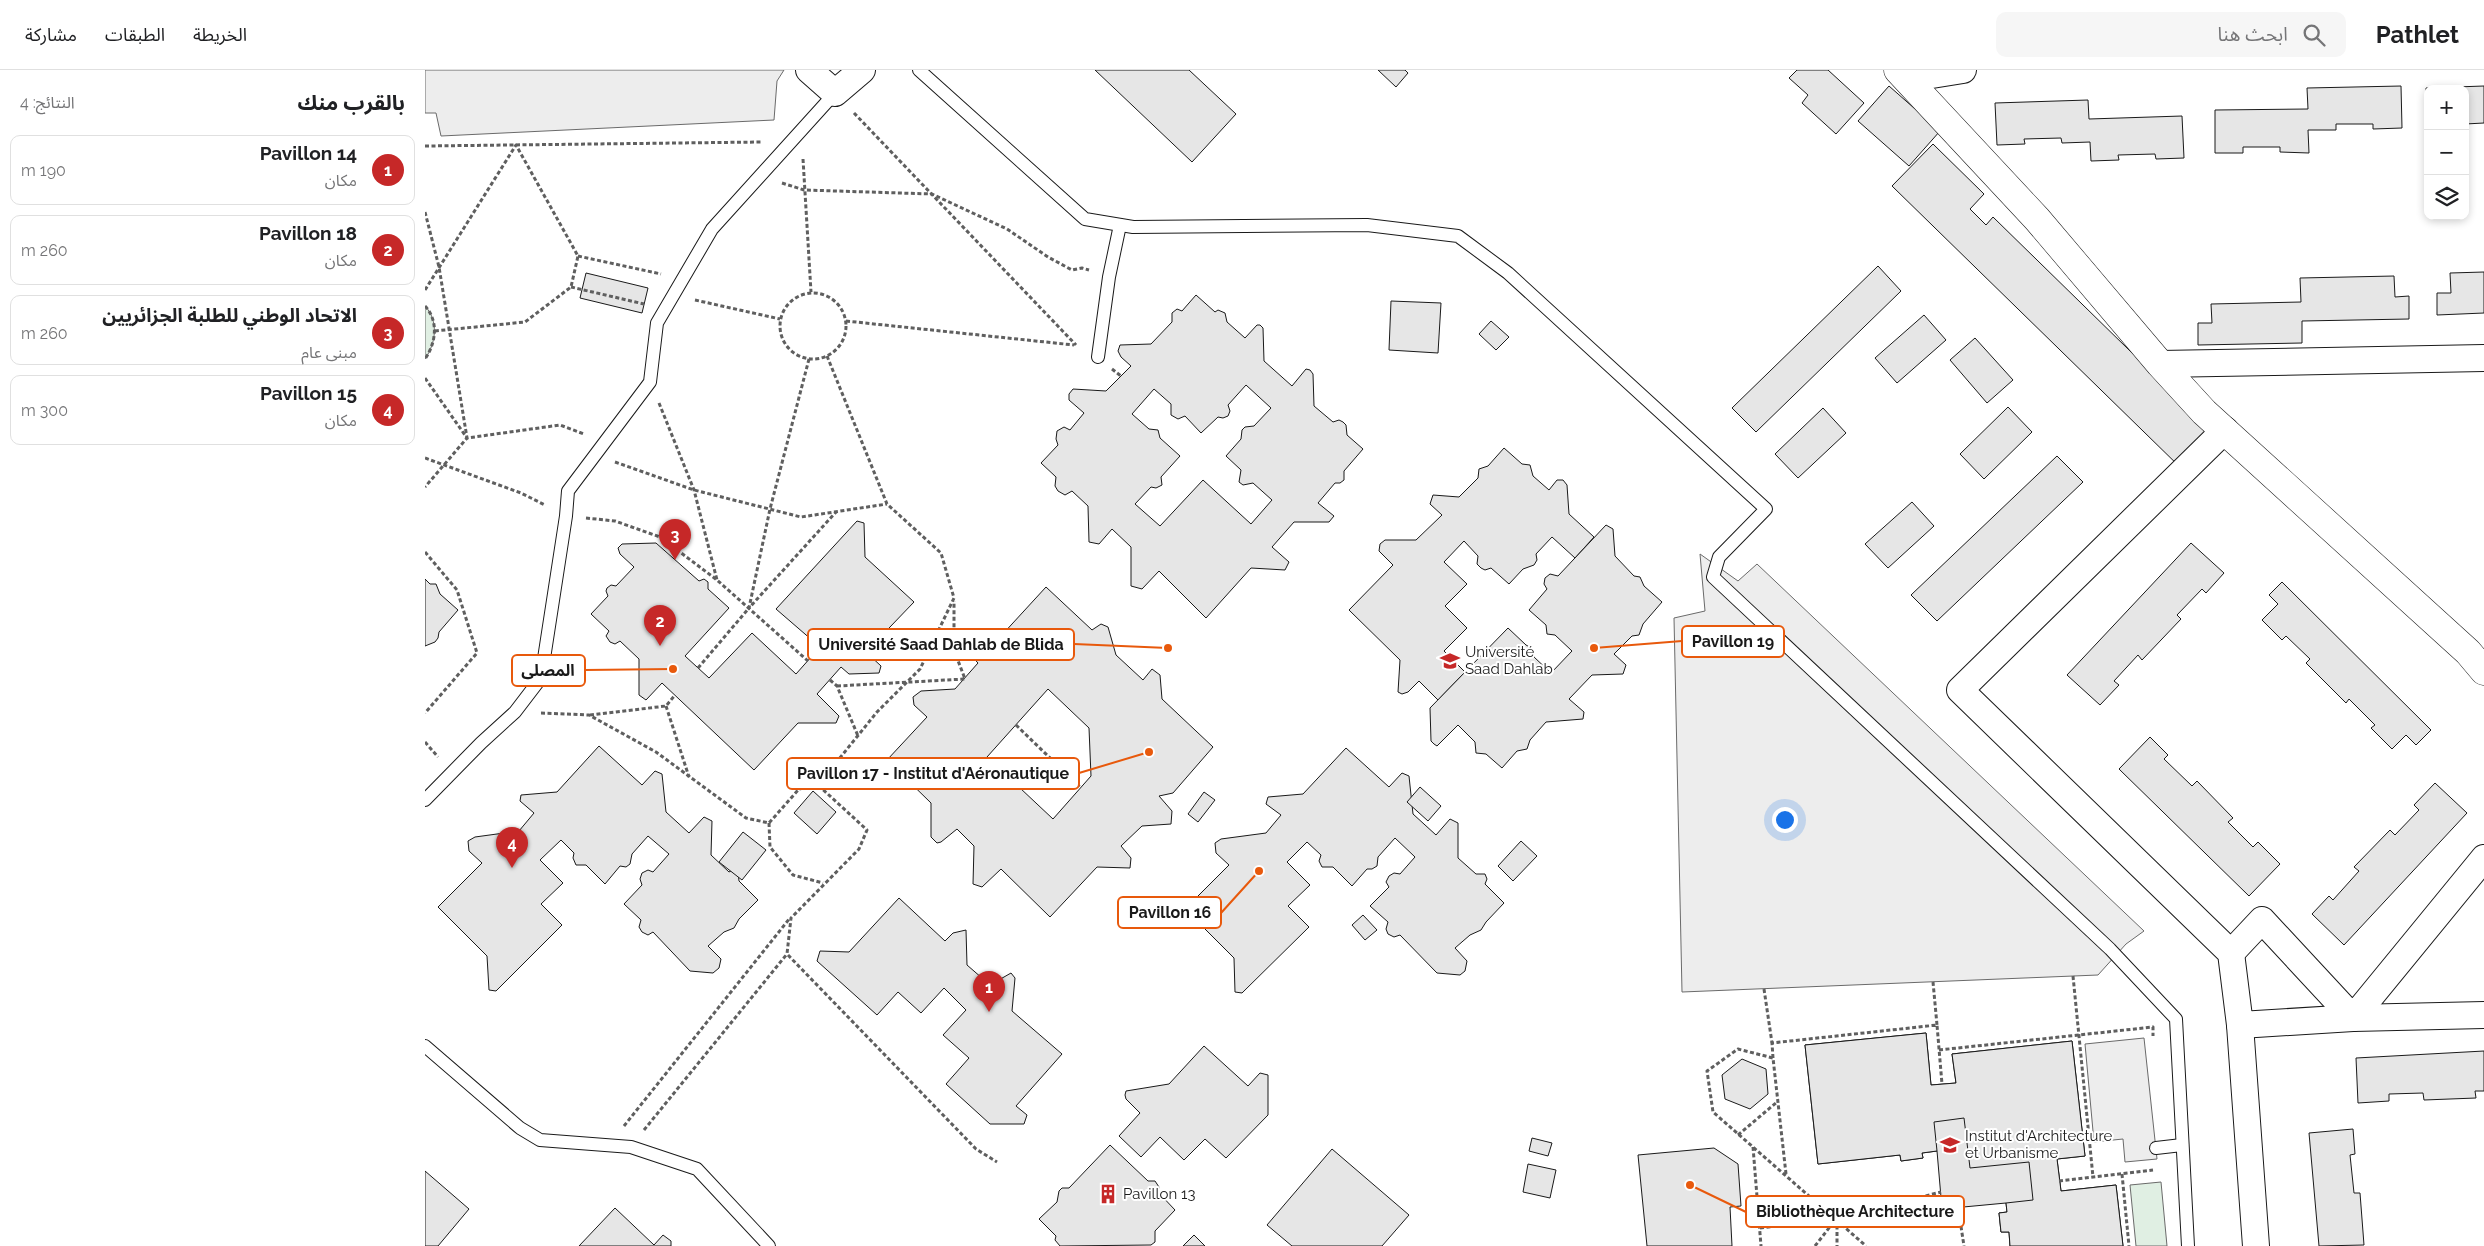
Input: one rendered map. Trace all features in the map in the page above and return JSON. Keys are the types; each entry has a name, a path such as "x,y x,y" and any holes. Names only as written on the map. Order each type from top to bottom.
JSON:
{"street":[{"path":"809,70 835,93 862,70"},
{"path":"1903,75 1963,70"},
{"path":"1903,75 2037,219 2159,364 2204,412 2479,658"},
{"path":"2159,364 2484,358"},
{"path":"2225,430 1960,690 2231,953 2240,1025 2256,1246"},
{"path":"2353,1018 2484,858"},
{"path":"2231,953 2262,920 2353,1018"},
{"path":"2240,1025 2353,1018 2484,1015"}],"lane":[{"path":"919,70 1085,219 1133,228 1367,225 1457,236 1508,273 1766,509 1719,557 1713,577 2110,949 2176,1019 2188,1246"},
{"path":"425,800 481,743 515,712 541,678 566,516 568,491 650,382 657,324 712,229 835,93"},
{"path":"1098,357 1109,277 1120,225"},
{"path":"425,1046 520,1128 540,1140 631,1147 697,1169 769,1246"},
{"path":"2159,1148 2182,1145"}],"path":[{"path":"835,93 1076,345"},
{"path":"801,131 811,292"},
{"path":"425,146 790,142"},
{"path":"435,331 525,322 571,287 578,256 516,145"},
{"path":"425,290 516,145"},
{"path":"760,176 805,190 932,194 1007,228 1048,257 1072,270 1082,268 1109,277"},
{"path":"425,212 439,267 467,438"},
{"path":"578,256 683,278"},
{"path":"571,287 665,309"},
{"path":"811,292 830,297 843,312 846,321 846,332 843,342 827,356 809,359 799,356 789,349 780,330 780,319 784,309 791,300 811,292"},
{"path":"673,295 780,319"},
{"path":"425,306 433,321 435,331 433,346 425,358"},
{"path":"846,321 1084,346 1121,376"},
{"path":"827,356 887,504 941,553 954,598 954,650 965,678 837,686"},
{"path":"749,608 770,509 809,359"},
{"path":"425,378 467,438"},
{"path":"650,382 694,490 717,580"},
{"path":"425,487 467,438 559,425 606,442"},
{"path":"596,456 694,490 801,517 887,504"},
{"path":"425,458 521,493 566,516 615,521 660,537 717,580 808,661"},
{"path":"698,668 749,608 836,512"},
{"path":"425,552 457,590 477,653 425,713"},
{"path":"823,883 793,875 770,847 769,823 799,789 818,785 858,736 920,669 954,598"},
{"path":"830,680 837,686 858,736"},
{"path":"515,712 589,715 666,706 675,695"},
{"path":"666,706 689,777"},
{"path":"589,715 656,752 746,818 769,823"},
{"path":"1016,725 1081,788"},
{"path":"608,1145 791,918 823,883 859,849 867,830 818,785"},
{"path":"631,1147 787,954 791,918"},
{"path":"787,954 976,1149 997,1162"},
{"path":"2073,976 2093,1177"},
{"path":"1933,982 1942,1084"},
{"path":"1764,989 1772,1043 1786,1174"},
{"path":"1772,1043 1937,1025"},
{"path":"1939,1050 2153,1027 2154,1045"},
{"path":"1773,1058 1738,1048 1707,1071 1713,1112 1867,1246"},
{"path":"1738,1135 1778,1102"},
{"path":"1753,1147 1761,1246"},
{"path":"2059,1181 2163,1169 2159,1148"},
{"path":"2122,1174 2129,1246"},
{"path":"1760,1228 1837,1218 1941,1192"},
{"path":"1958,1207 1964,1246"},
{"path":"1815,1246 1837,1218"},
{"path":"1837,1218 1837,1246"}],"green space":[{"path":"425,306 434,325 434,339 425,359"},
{"path":"2161,1182 2167,1246 2136,1246 2130,1185"}],"shaded area":[{"path":"425,70 784,70 777,81 774,120 441,136 436,113 425,113"},
{"path":"1700,554 1738,581 1757,564 2144,931 2126,944 2098,975 1682,992 1674,618 1705,611"},
{"path":"2144,1038 2157,1159 2125,1162 2123,1139 2094,1142 2085,1044"}],"building":[{"path":"1095,70 1189,70 1236,114 1192,162"},
{"path":"1378,70 1405,70 1408,73 1396,87"},
{"path":"1797,70 1828,70 1864,103 1836,134 1802,103 1808,95 1789,78"},
{"path":"1889,86 1940,131 1909,166 1858,121"},
{"path":"2401,86 2402,128 2373,129 2373,124 2336,124 2336,130 2308,130 2309,153 2280,152 2280,147 2243,147 2243,153 2215,153 2215,110 2308,109 2307,88"},
{"path":"2484,86 2484,123 2469,124 2469,87"},
{"path":"2088,100 2089,119 2182,116 2184,158 2156,159 2155,154 2118,155 2119,160 2091,161 2090,142 2062,143 2061,138 2024,139 2025,144 1997,145 1995,103"},
{"path":"1933,144 1984,194 1970,209 1986,225 1993,217 2218,437 2185,472 1892,186"},
{"path":"1878,266 1901,291 1756,432 1732,408"},
{"path":"2484,272 2484,313 2437,315 2437,293 2451,293 2450,273"},
{"path":"586,273 648,288 642,313 580,298"},
{"path":"2394,276 2395,297 2409,296 2409,319 2302,321 2302,343 2198,345 2198,323 2212,323 2211,304 2301,302 2300,278"},
{"path":"1196,295 1215,312 1218,310 1225,313 1227,322 1245,338 1257,325 1260,325 1263,328 1264,361 1292,386 1306,369 1310,370 1313,374 1314,406 1333,422 1339,420 1343,422 1346,425 1347,435 1363,449 1344,471 1344,480 1340,483 1335,483 1318,503 1334,516 1329,522 1294,522 1272,547 1289,562 1285,570 1251,568 1206,618 1159,571 1142,589 1131,586 1131,547 1112,529 1099,544 1089,542 1088,506 1072,491 1065,495 1058,491 1055,486 1056,477 1041,463 1058,445 1056,439 1057,431 1064,427 1070,430 1084,413 1069,400 1069,394 1073,389 1106,391 1131,366 1121,357 1118,351 1120,345 1151,344 1172,322 1172,313 1177,309 1182,311","holes":["1246,385 1271,408 1254,426 1245,427 1242,430 1241,439 1226,456 1241,470 1239,482 1243,485 1253,483 1272,500 1251,524 1203,480 1160,526 1135,504 1151,487 1156,488 1162,485 1161,477 1180,456 1160,438 1158,430 1149,429 1132,414 1154,389 1171,404 1171,415 1178,419 1185,416 1201,433 1218,417 1228,416 1230,411 1228,405"]},
{"path":"1391,301 1441,303 1438,353 1389,350"},
{"path":"1924,315 1946,340 1897,383 1875,358"},
{"path":"1491,321 1509,337 1496,350 1479,334"},
{"path":"1975,338 2013,380 1987,403 1950,360"},
{"path":"2008,407 2032,432 1984,479 1960,454"},
{"path":"1823,408 1846,433 1798,478 1775,454"},
{"path":"1504,448 1522,464 1530,465 1533,476 1549,490 1557,480 1563,480 1567,485 1569,514 1594,537 1575,558 1552,537 1536,554 1537,560 1534,565 1523,569 1509,584 1491,568 1485,570 1481,568 1477,564 1478,556 1464,541 1444,562 1467,584 1445,606 1467,628 1444,651 1465,672 1438,700 1419,681 1408,692 1402,694 1398,692 1400,660 1349,610 1393,565 1379,551 1380,544 1385,540 1416,540 1442,515 1430,504 1433,495 1459,497 1478,478 1479,469 1488,466"},
{"path":"2057,456 2083,482 1937,621 1911,595"},
{"path":"1912,502 1934,526 1888,568 1865,544"},
{"path":"857,521 864,523 865,557 914,602 866,652 881,666 879,673 849,674 841,667 817,694 839,716 836,723 798,723 754,770 662,683 646,700 639,695 639,659 620,641 615,644 610,642 606,636 609,631 591,614 608,596 607,588 611,585 616,586 634,567 620,554 618,548 622,544 656,543 699,581 704,579 708,582 708,589 729,608 685,656 709,678 752,633 796,674 820,647 776,609"},
{"path":"1606,525 1613,529 1615,556 1634,576 1640,577 1644,586 1662,602 1643,624 1639,635 1632,636 1614,654 1626,665 1623,674 1592,675 1569,699 1584,712 1583,719 1546,722 1530,740 1527,749 1517,751 1502,768 1486,754 1476,753 1475,742 1458,725 1437,746 1434,744 1431,741 1430,708 1508,628 1533,649 1534,657 1551,673 1572,651 1555,635 1547,634 1546,625 1529,610 1547,589 1544,584 1545,578 1550,574 1558,576"},
{"path":"2191,543 2224,573 2206,593 2202,589 2177,615 2181,619 2142,660 2138,655 2114,681 2119,685 2100,705 2067,675"},
{"path":"425,579 430,584 436,584 440,594 458,610 439,632 435,642 425,646"},
{"path":"2282,582 2431,730 2416,745 2406,735 2392,749 2371,728 2375,725 2349,699 2346,703 2306,663 2310,659 2286,636 2282,640 2262,620 2278,604 2269,595"},
{"path":"1046,587 1092,630 1101,624 1108,627 1116,655 1143,680 1152,669 1160,675 1162,699 1213,747 1173,793 1159,796 1172,811 1171,824 1142,826 1121,846 1131,858 1130,868 1097,867 1050,917 1001,869 982,887 973,884 974,846 957,829 937,843 931,837 931,803 887,760 927,717 914,705 913,697 921,691 955,689 978,663 966,650 971,641 1001,636","holes":["1048,689 1089,728 1091,776 1053,819 987,757"]},
{"path":"2150,737 2168,755 2164,759 2192,786 2197,781 2233,818 2228,822 2253,847 2258,842 2280,864 2249,896 2119,769"},
{"path":"599,746 642,785 655,771 662,774 666,812 689,833 704,817 712,821 711,855 729,872 733,870 738,872 739,881 758,900 739,919 734,928 724,932 708,946 721,959 719,968 713,973 690,971 653,932 648,935 642,932 639,927 641,920 624,904 642,885 640,879 642,873 648,870 653,872 669,854 648,836 632,854 630,864 626,867 620,866 605,884 586,865 576,865 573,858 574,853 561,840 540,860 563,883 541,904 562,925 496,991 489,990 487,956 438,907 482,863 469,851 468,841 475,837 519,831 534,813 520,801 521,795 557,792"},
{"path":"1346,748 1389,787 1402,773 1409,776 1413,814 1436,835 1450,819 1458,823 1458,858 1476,874 1485,874 1487,879 1485,884 1504,903 1481,930 1470,935 1455,948 1467,961 1465,971 1460,975 1437,973 1400,935 1394,937 1388,934 1386,929 1388,922 1370,906 1389,887 1386,882 1389,876 1394,873 1400,874 1415,857 1395,838 1378,857 1377,866 1367,869 1352,886 1333,867 1322,867 1319,861 1321,855 1307,842 1287,862 1310,885 1288,906 1309,927 1242,993 1235,992 1234,958 1185,909 1229,865 1216,853 1215,843 1221,839 1266,833 1281,815 1266,804 1268,797 1303,794"},
{"path":"2435,783 2467,813 2344,945 2312,914 2329,896 2333,900 2359,871 2354,867 2390,830 2395,835 2419,810 2414,805"},
{"path":"1420,787 1441,806 1428,821 1407,802"},
{"path":"813,791 836,812 817,834 794,813"},
{"path":"1204,792 1215,800 1198,822 1188,814"},
{"path":"743,832 766,850 742,880 719,862"},
{"path":"1521,841 1537,856 1513,881 1498,866"},
{"path":"899,898 945,941 953,933 966,930 967,965 990,985 1011,973 1015,978 1012,1011 1062,1054 1016,1106 1027,1115 1024,1124 990,1124 946,1084 969,1058 943,1035 966,1010 944,988 921,1013 898,992 877,1015 817,961 820,951 849,952"},
{"path":"1363,915 1377,930 1365,940 1352,925"},
{"name":"Institut d'Architecture et Urbanisme","path":"1926,1033 1931,1085 1956,1083 1952,1054 2072,1041 2085,1156 2057,1159 2061,1191 2116,1185 2123,1246 2077,1246 2076,1236 2053,1239 2053,1246 2010,1246 2009,1232 2001,1232 1999,1213 2007,1212 2006,1203 1942,1209 1937,1151 1922,1153 1923,1158 1901,1161 1900,1155 1818,1164 1805,1045","holes":["2030,1093 2033,1118 2010,1121 2007,1096","1871,1111 1874,1135 1851,1138 1848,1113"]},
{"name":"Institut d'Architecture et Urbanisme","path":"1926,1033 1931,1085 1956,1083 1952,1054 2072,1041 2085,1156 2057,1159 2061,1191 2116,1185 2123,1246 2010,1246 2009,1232 2001,1232 1999,1213 2007,1212 2006,1203 2033,1200 2029,1162 1970,1168 1964,1118 1934,1122 1937,1151 1922,1153 1923,1158 1901,1161 1900,1155 1818,1164 1805,1045"},
{"path":"1204,1046 1248,1086 1260,1073 1268,1075 1268,1115 1226,1158 1205,1139 1184,1160 1160,1137 1141,1157 1119,1136 1140,1113 1126,1099 1126,1091 1169,1084"},
{"path":"2484,1051 2484,1091 2475,1091 2476,1098 2424,1100 2423,1093 2389,1094 2389,1101 2358,1103 2356,1058"},
{"path":"1742,1059 1766,1069 1768,1094 1750,1109 1725,1099 1722,1075"},
{"path":"2353,1129 2355,1154 2350,1155 2354,1193 2360,1193 2364,1245 2319,1246 2309,1133"},
{"path":"1532,1138 1552,1143 1548,1156 1529,1151"},
{"name":"Pavillon 13","path":"1110,1145 1148,1181 1155,1181 1159,1187 1158,1192 1175,1210 1155,1231 1155,1242 1151,1245 1060,1246 1055,1240 1056,1236 1039,1219 1057,1202 1059,1191 1062,1188 1069,1188"},
{"path":"1714,1148 1738,1164 1741,1206 1730,1207 1732,1246 1647,1246 1638,1155"},
{"path":"1332,1149 1409,1215 1382,1246 1292,1246 1267,1225"},
{"path":"1528,1164 1556,1170 1550,1198 1523,1192"},
{"path":"425,1171 469,1209 438,1246 425,1246"},
{"path":"615,1208 654,1245 663,1235 671,1241 671,1246 579,1246"},
{"name":"Pavillon 13","path":"1194,1235 1205,1246 1183,1246"}],"place":[{"name":"الاتحاد الوطني للطلبة الجزائريين","path":"675,560"},
{"name":"Pavillon 18","path":"660,646"},
{"name":"Université Saad Dahlab de Blida","path":"1168,648"},
{"name":"Pavillon 19","path":"1594,648"},
{"name":"Université Saad Dahlab","path":"1450,661"},
{"name":"المصلى","path":"673,669"},
{"name":"Pavillon 17 - Institut d'Aéronautique","path":"1149,752"},
{"name":"Pavillon 15","path":"512,868"},
{"name":"Pavillon 16","path":"1259,871"},
{"name":"Pavillon 14","path":"989,1012"},
{"name":"Institut d'Architecture et Urbanisme","path":"1950,1145"},
{"name":"Bibliothèque Architecture","path":"1690,1185"},
{"name":"Pavillon 13","path":"1108,1194"}]}
